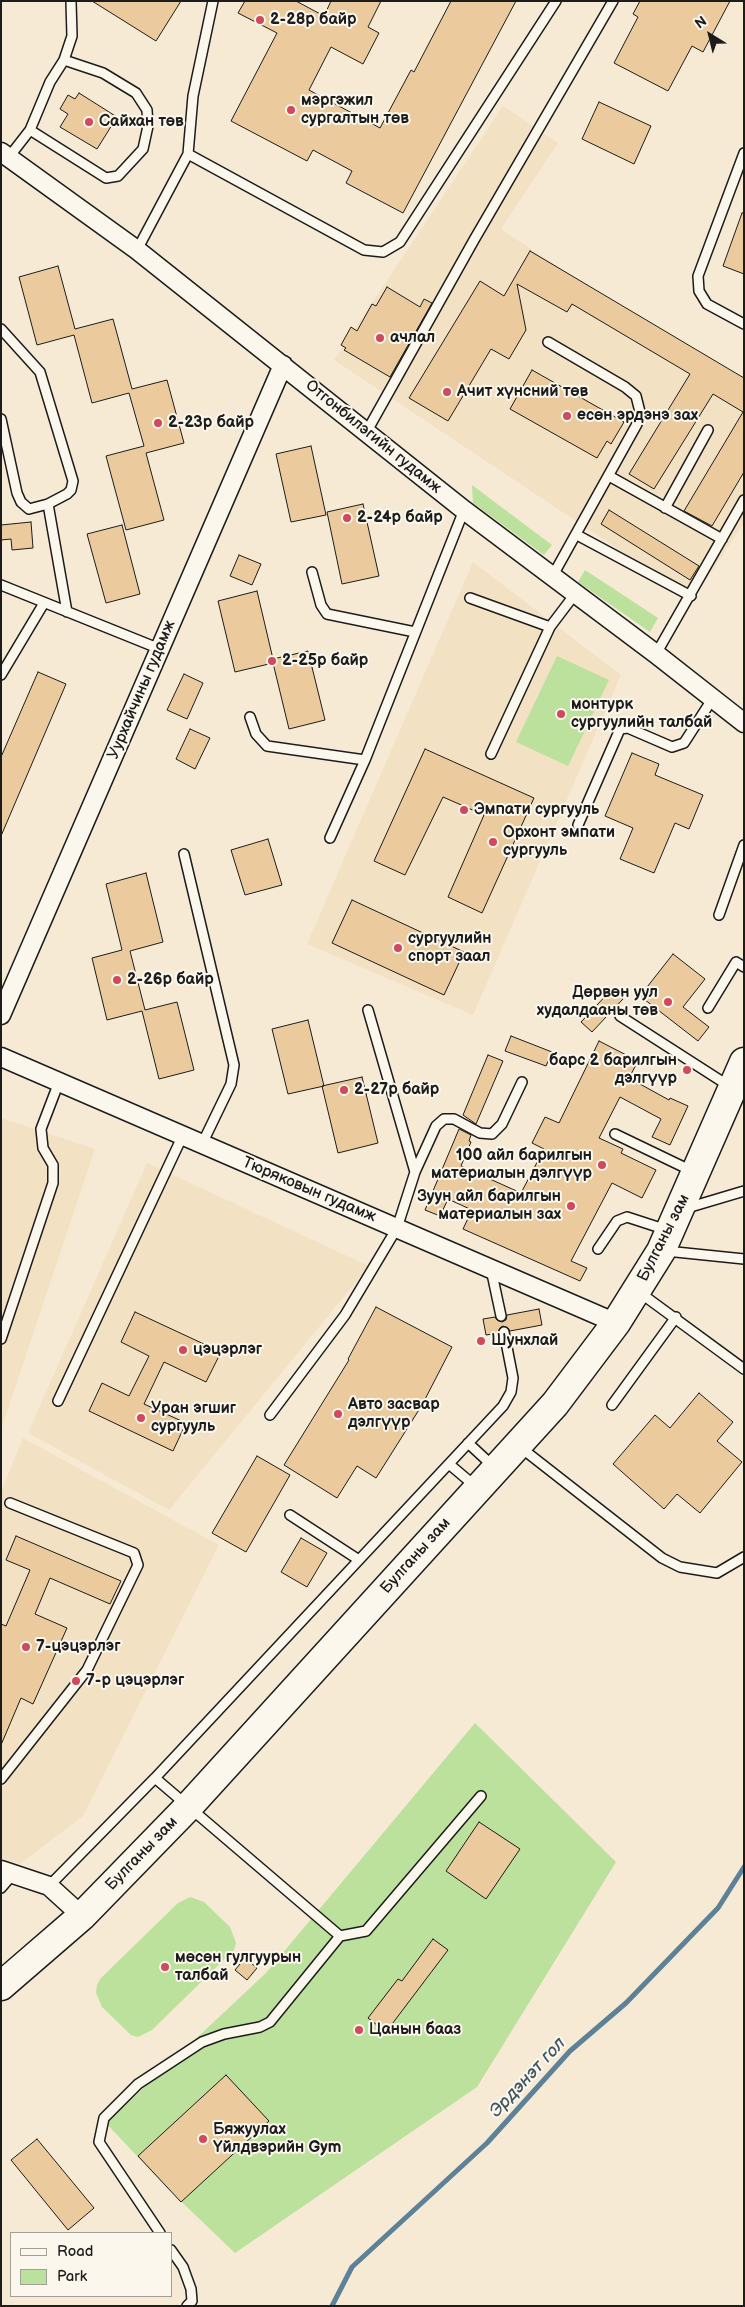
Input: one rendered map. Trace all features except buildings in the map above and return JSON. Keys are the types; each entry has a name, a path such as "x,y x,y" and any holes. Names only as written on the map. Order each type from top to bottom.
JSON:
{"highway":[{"name":"Булганы зам","path":"1,1986 82,1916 189,1806 555,1404 616,1323 670,1231 744,1062"}],"street":[{"name":"Отгонбилэгийн гудамж","path":"5,154 138,250 464,510 656,654 744,723"},
{"name":"Уурхайчины гудамж","path":"1,1014 283,365"},
{"name":"Тюряковын гудамж","path":"1,1057 616,1323"},
{"path":"7,1872 49,1886 82,1916"}],"lane":[{"path":"138,250 188,154 193,96 213,1"},
{"path":"188,154 364,250 383,252 400,242 556,1"},
{"path":"367,431 474,240 613,1"},
{"path":"5,154 30,130 50,82 64,60 72,36 71,2"},
{"path":"30,130 106,178 118,176 143,149 148,126 147,110 136,93 103,73 64,60"},
{"path":"744,152 698,276 699,291 707,304 744,324"},
{"path":"1,329 40,372 73,480 71,490 67,494 48,504 29,509 21,502 17,493 1,420"},
{"path":"548,342 625,386 636,396 640,412 637,424 552,577"},
{"path":"665,508 708,430"},
{"path":"609,476 722,540"},
{"path":"656,654 691,596 744,500"},
{"path":"48,504 67,612"},
{"path":"330,838 365,760 464,510"},
{"path":"577,535 691,596"},
{"path":"312,572 321,605 327,614 415,632"},
{"path":"1,586 160,649"},
{"path":"491,754 550,627 575,594"},
{"path":"470,598 550,627"},
{"path":"1,675 44,603"},
{"path":"578,825 620,729 628,728 672,747 684,744 712,698"},
{"path":"250,717 256,734 266,746 365,760"},
{"path":"719,915 744,845"},
{"path":"184,854 234,1065 231,1084 202,1144"},
{"path":"708,1008 736,962 744,967"},
{"path":"368,1010 415,1172"},
{"path":"620,1016 732,1088"},
{"path":"1,1339 53,1183 53,1165 43,1148 41,1129 60,1082"},
{"path":"270,1415 344,1314 397,1228 415,1172 436,1126 444,1119 454,1119 480,1132 492,1134 502,1124 522,1082"},
{"path":"615,1134 696,1173"},
{"path":"58,1401 183,1136"},
{"path":"670,1231 744,1191"},
{"path":"598,1248 616,1220 626,1217 670,1231 744,1259"},
{"path":"491,1269 501,1316"},
{"path":"636,1290 676,1317 744,1368"},
{"path":"612,1405 676,1317"},
{"path":"49,1886 155,1778 503,1406 511,1392 513,1378 504,1332"},
{"path":"468,1443 496,1468"},
{"path":"518,1445 662,1558 687,1569 717,1572 744,1557"},
{"path":"449,1464 477,1488"},
{"path":"1,1780 87,1670 138,1565 134,1554 10,1503"},
{"path":"290,1515 359,1560"},
{"path":"155,1778 340,1936"},
{"path":"159,2232 99,2142 104,2118 138,2084 202,2042 224,2034 260,2027 270,2022 340,1936 366,1931 481,1796"},
{"path":"1,1888 7,1872"},
{"path":"172,2251 183,2267 191,2289 192,2301 187,2306"}],"shaded area":[{"path":"503,106 558,143 501,229 744,390 744,523 693,599 334,360"},
{"name":"Эмпати сургууль","path":"473,562 621,675 473,1015 307,944"},
{"path":"1,1118 95,1149 1,1430"},
{"name":"цэцэрлэг","path":"147,1163 369,1266 169,1510 28,1433"},
{"name":"7-р цэцэрлэг","path":"23,1438 219,1545 83,1816 20,1864 1,1859 1,1492"}],"green space":[{"path":"472,485 552,545 544,555 473,503"},
{"path":"585,570 658,618 650,632 578,582"},
{"name":"монтурк сургуулийн талбай","path":"557,656 609,680 568,766 516,742"},
{"name":"Цанын бааз","path":"475,1723 616,1862 477,2087 235,2253 166,2187 106,2123 266,1973"},
{"name":"мөсөн гулгуурын талбай","path":"190,1897 204,1902 230,1927 236,1943 234,1950 152,2030 138,2037 131,2035 102,2007 96,1993 97,1985 101,1978 178,1903"}],"waterway":[{"name":"Эрдэнэт гол","path":"332,2306 352,2267 487,2143 570,2051 626,2003 718,1908 744,1867"}],"place":[{"name":"2-28р байр","path":"260,20"},
{"name":"мэргэжил сургалтын төв","path":"291,110"},
{"name":"Сайхан төв","path":"89,122"},
{"name":"ачлал","path":"380,338"},
{"name":"Ачит хүнсний төв","path":"447,392"},
{"name":"есөн эрдэнэ зах","path":"567,416"},
{"name":"2-23р байр","path":"158,423"},
{"name":"2-24р байр","path":"347,518"},
{"name":"2-25р байр","path":"272,661"},
{"name":"монтурк сургуулийн талбай","path":"561,714"},
{"name":"Эмпати сургууль","path":"464,810"},
{"name":"Орхонт эмпати сургууль","path":"493,842"},
{"name":"сургуулийн спорт заал","path":"398,948"},
{"name":"2-26р байр","path":"117,980"},
{"name":"Дөрвөн уул худалдааны төв","path":"668,1002"},
{"name":"барс 2 барилгын дэлгүүр","path":"687,1070"},
{"name":"2-27р байр","path":"344,1090"},
{"name":"100 айл барилгын материалын дэлгүүр","path":"602,1165"},
{"name":"Зуун айл барилгын материалын зах","path":"571,1206"},
{"name":"Шунхлай","path":"481,1341"},
{"name":"цэцэрлэг","path":"183,1350"},
{"name":"Авто засвар дэлгүүр","path":"338,1414"},
{"name":"Уран эгшиг сургууль","path":"141,1418"},
{"name":"7-цэцэрлэг","path":"26,1647"},
{"name":"7-р цэцэрлэг","path":"76,1681"},
{"name":"мөсөн гулгуурын талбай","path":"165,1967"},
{"name":"Цанын бааз","path":"359,2030"},
{"name":"Бяжуулах Үйлдвэрийн Gym","path":"203,2139"}]}
